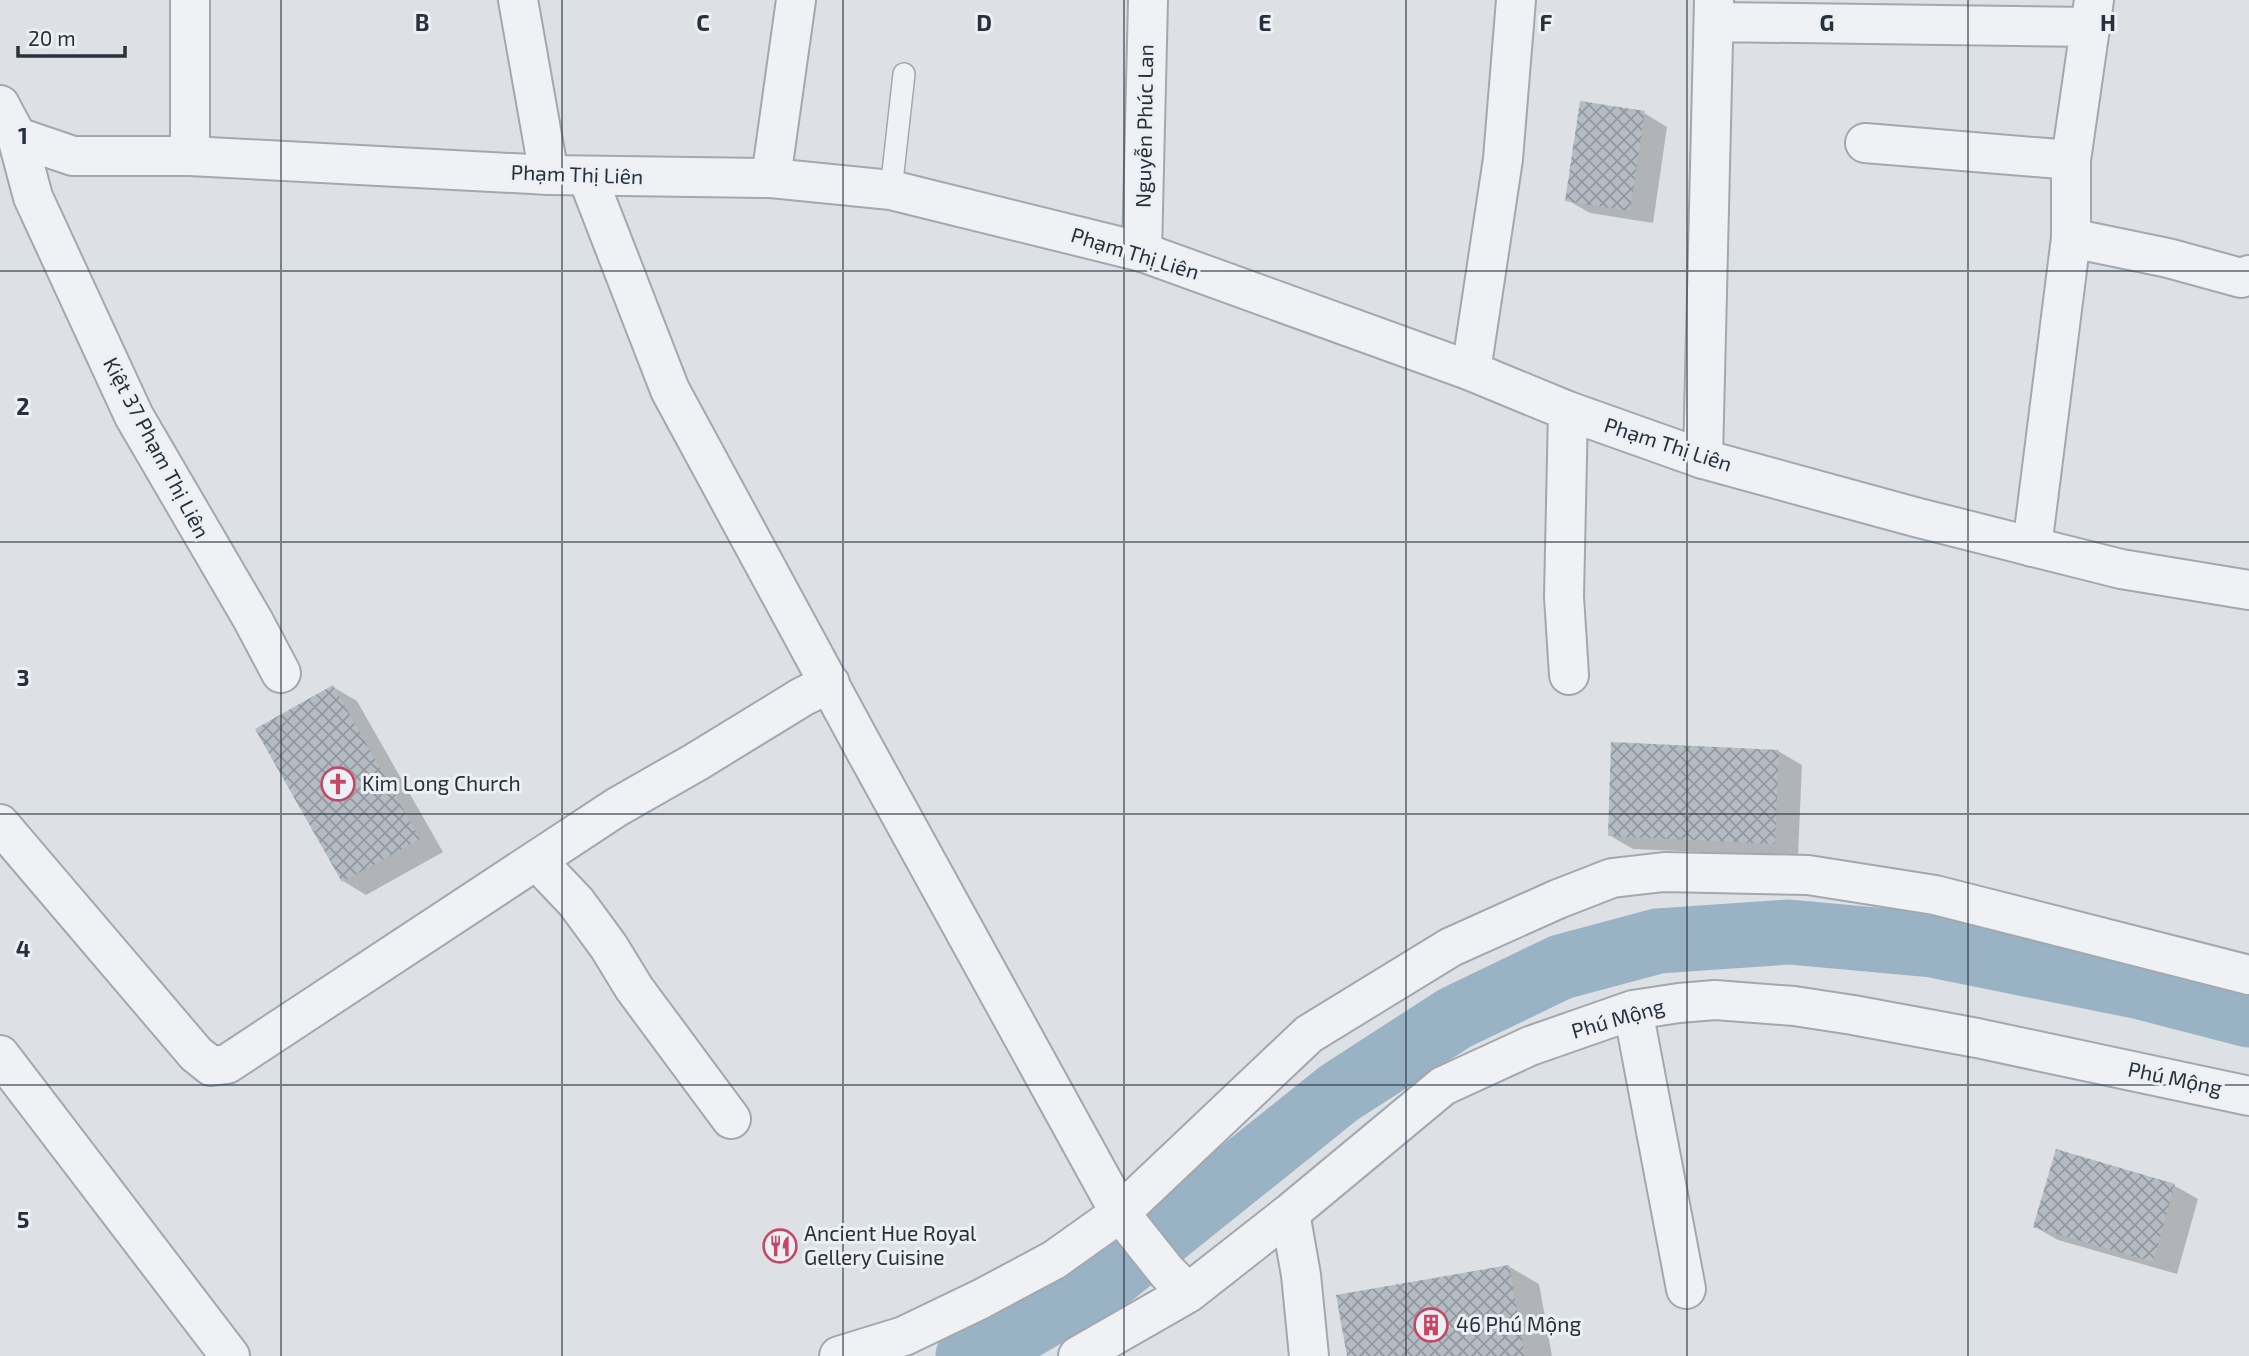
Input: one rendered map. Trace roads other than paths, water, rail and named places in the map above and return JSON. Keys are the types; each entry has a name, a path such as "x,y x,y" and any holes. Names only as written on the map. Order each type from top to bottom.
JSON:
{"street":[{"path":"190,0 190,156"},
{"path":"518,0 549,175"},
{"path":"771,178 796,0"},
{"name":"Nguyễn Phúc Lan","path":"1142,252 1148,0"},
{"path":"1471,371 1503,159 1508,1"},
{"path":"1703,459 1714,11 2093,14 2071,160 2071,238 2032,547"},
{"path":"0,174 9,121"},
{"name":"Phạm Thị Liên","path":"9,121 73,156 190,156 549,175 771,178 891,190 1142,252 1471,371 1567,411 1703,459 2121,569 2249,590"},
{"name":"Kiệt 37 Phạm Thị Liên","path":"9,121 33,197 134,416 281,673"},
{"path":"1865,143 2071,160"},
{"path":"587,176 670,390 872,763 1127,1222 1177,1282"},
{"path":"2071,238 2168,258 2241,278 2249,275"},
{"path":"1567,411 1564,597 1569,675"},
{"path":"0,824 196,1054 211,1066 227,1064 617,807 802,696 830,683"},
{"path":"537,861 576,902 634,988 731,1119"},
{"path":"839,1356 904,1336 981,1299 1127,1222 1309,1034 1451,947 1612,878 1664,872 1808,875 1936,895 2249,975"},
{"name":"Phú Mộng","path":"1078,1356 1177,1282 1290,1213 1443,1086 1530,1046 1633,1010 1715,1000 1794,1006 1963,1036 2249,1096"},
{"path":"1633,1010 1686,1289"},
{"path":"0,1055 230,1356"},
{"path":"1290,1213 1301,1275 1309,1356"}],"lane":[{"path":"891,190 904,74"}],"waterway":[{"path":"968,1356 1018,1331 1107,1279 1339,1093 1455,1018 1561,967 1658,941 1789,932 1932,945 2141,987 2249,1015"}],"place":[{"name":"Kim Long Church","path":"338,784"},
{"name":"Ancient Hue Royal Gellery Cuisine","path":"780,1246"},
{"name":"46 Phú Mộng","path":"1431,1325"}]}
